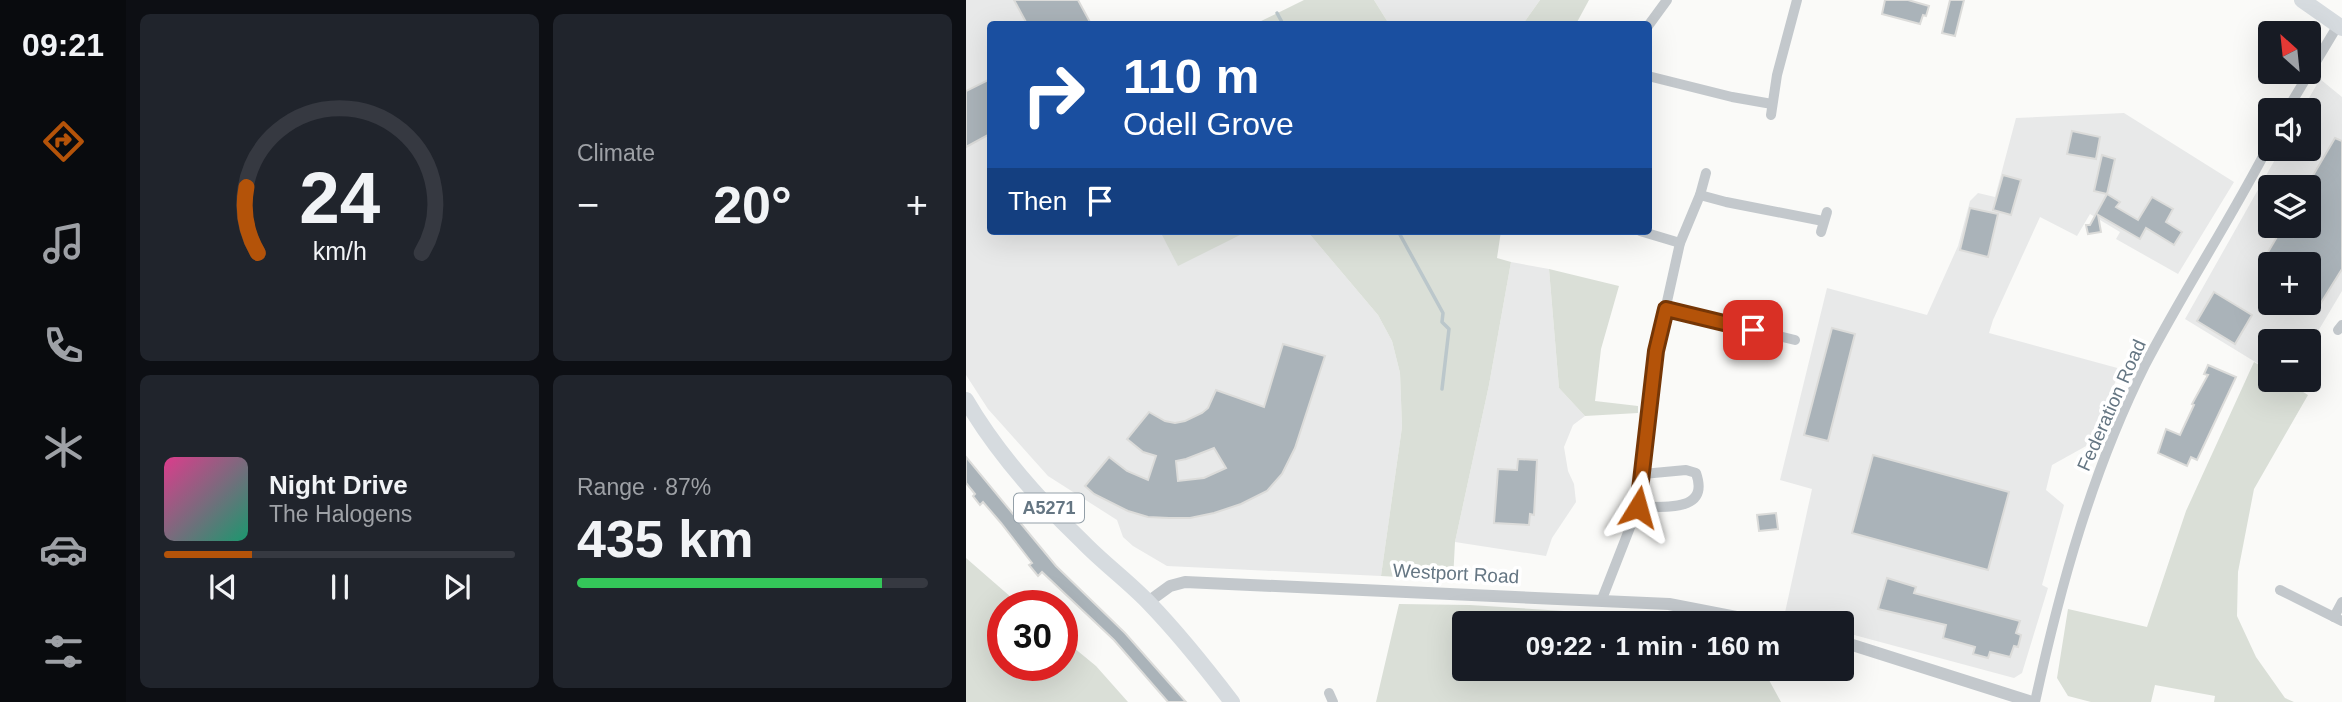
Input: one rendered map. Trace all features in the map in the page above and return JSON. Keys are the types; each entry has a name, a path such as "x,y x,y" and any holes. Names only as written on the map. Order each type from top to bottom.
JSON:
{"main road":[{"path":"2306,1 2340,26"},
{"name":"A5271","path":"966,400 997,448 1036,495 1082,542 1149,602 1233,702"}],"street":[{"path":"1652,21 1667,0"},
{"path":"1771,115 1779,65 1797,0"},
{"path":"2295,98 2340,26"},
{"path":"1652,77 1772,104"},
{"name":"Federation Road","path":"2034,702 2069,564 2106,452 2144,368 2183,293 2261,161"},
{"path":"1602,599 1638,507 1656,351 1680,243 1706,173"},
{"path":"1700,195 1824,221"},
{"path":"1652,235 1680,243"},
{"path":"1666,309 1794,340"},
{"path":"1638,507 1686,504 1695,499 1699,492 1700,484 1696,473 1686,470 1643,474"},
{"name":"Westport Road","path":"1149,602 1170,586 1185,582 1602,599 1669,604 1705,611"},
{"path":"2280,590 2338,619 2342,603"},
{"path":"1854,645 2034,702"}],"shaded area":[{"path":"966,0 1078,0 1089,21 987,21 987,235 1310,235 1378,315 1392,341 1400,373 1402,427 1381,576 1167,566 1123,537 1117,520 1048,476 988,409 966,375"},
{"path":"1304,0 1374,0 1387,21 1261,21"},
{"path":"1374,0 1540,0 1525,21 1387,21"},
{"path":"1540,0 1589,0 1578,21 1525,21"},
{"path":"2321,80 2342,97 2342,291 2319,329 2258,329 2258,364 2185,319 2258,190 2258,238 2321,238 2321,175 2266,175 2274,161 2321,161 2321,98 2309,98 2317,84 2321,84"},
{"path":"2124,113 2234,182 2178,274 2116,239 2120,232 2090,214 2077,236 2040,217 1993,320 1989,333 2121,369 2088,445 2052,465 2046,490 2064,505 2042,585 2048,588 2022,673 2014,678 1854,635 1854,611 1785,611 1812,489 1780,480 1827,288 1927,315 1958,246 1970,201 1978,193 1995,197 2016,118"},
{"path":"1162,235 1240,235 1178,266"},
{"path":"1310,235 1500,235 1497,258 1511,262 1489,385 1455,542 1453,580 1381,576 1402,427 1400,373 1392,341 1378,315"},
{"path":"1511,262 1549,269 1559,388 1585,416 1573,425 1564,447 1576,502 1552,538 1546,556 1455,542 1489,385"},
{"path":"1549,269 1619,286 1601,349 1595,401 1638,406 1638,413 1585,416 1559,388"},
{"path":"2254,362 2258,364 2258,392 2303,392 2308,395 2254,489 2238,572 2237,616 2256,657 2285,698 2294,702 2214,702 2215,696 2155,685 2151,702 2091,702 2068,696 2057,678 2068,609 2147,627 2186,511"},
{"path":"966,558 1003,590 987,590 987,681 1078,681 1078,651 1096,666 1128,702 966,702"},
{"path":"1399,604 1565,611 1452,611 1452,681 1770,681 1781,702 1376,702"}],"building":[{"path":"1014,0 1078,0 1089,21 1025,21"},
{"path":"1885,0 1908,0 1929,6 1920,24 1882,14"},
{"path":"1950,0 1964,0 1955,36 1942,33"},
{"path":"987,80 987,136 966,147 966,91"},
{"path":"2072,131 2100,137 2096,159 2067,154"},
{"path":"2335,138 2342,141 2342,269 2321,303 2321,252 2268,252 2276,238 2321,238 2321,175 2313,175"},
{"path":"2102,155 2115,159 2107,194 2094,191"},
{"path":"2003,175 2021,180 2011,215 1993,210"},
{"path":"2107,194 2120,202 2116,207 2138,220 2152,197 2173,209 2166,222 2182,232 2174,245 2146,228 2140,239 2098,215 2101,232 2088,234 2086,225 2090,225"},
{"path":"1970,208 1998,214 1988,257 1960,250"},
{"path":"2214,292 2252,315 2235,344 2197,321"},
{"path":"1832,328 1855,334 1828,441 1804,435"},
{"path":"1283,344 1325,356 1295,448 1282,474 1267,491 1214,513 1190,518 1169,518 1148,517 1128,511 1094,494 1085,486 1109,457 1127,471 1148,480 1156,456 1143,452 1127,439 1149,412 1165,421 1185,421 1208,408 1216,390 1264,407","holes":["1214,448 1226,468 1204,478 1178,481 1176,461"]},
{"path":"2208,365 2236,377 2197,460 2191,457 2187,466 2158,453 2166,429 2180,435 2194,405 2192,404 2208,375 2204,374"},
{"path":"1873,455 2009,492 1988,570 1852,533"},
{"path":"966,457 1056,566 1125,633 1186,702 1168,702 1114,640 1078,606 1078,590 1061,590 1042,572 1038,576 1029,565 1032,563 983,502 980,505 966,483"},
{"path":"1518,459 1537,460 1534,515 1530,514 1529,525 1494,523 1498,469 1517,470"},
{"path":"1776,513 1778,529 1759,531 1757,515"},
{"path":"1887,578 1916,587 1914,593 2020,621 2016,633 2021,635 2018,647 2014,646 2010,657 1990,652 1988,658 1973,654 1975,647 1943,638 1946,625 1878,609"}],"waterway":[{"path":"1277,13 1281,21"},
{"path":"1400,235 1443,313 1442,322 1449,329 1442,389"}],"route":[{"path":"1638,507 1656,351 1666,309 1753,330"}]}
